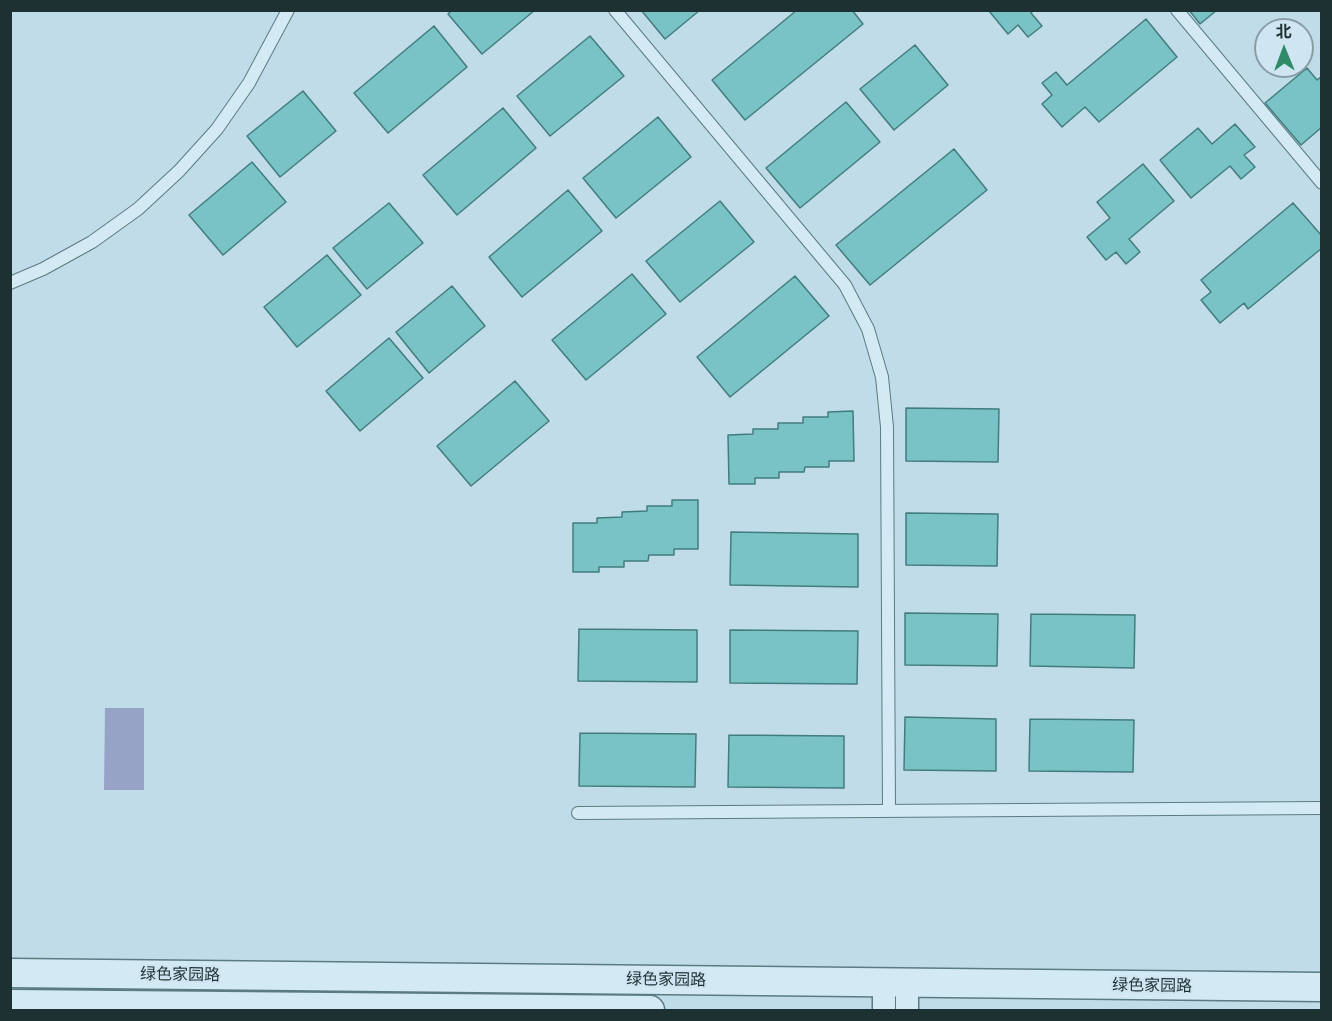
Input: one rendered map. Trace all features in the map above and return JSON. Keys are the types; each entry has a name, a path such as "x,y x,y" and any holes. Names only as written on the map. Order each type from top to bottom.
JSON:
{"street":[{"name":"绿色家园路","path":"10,973 1322,987"},
{"path":"884,1011 895,983"},
{"path":"895,983 907,1011"},
{"name":"绿色家园路","path":"10,1004 650,1011"}],"lane":[{"path":"10,283 43,269 92,242 138,209 179,171 217,129 249,83 288,10"},
{"path":"615,10 845,285 868,329 882,377 887,427 889,811"},
{"path":"1177,10 1322,183"},
{"path":"578,813 1322,808"}],"shaded area":[{"path":"105,708 144,708 144,790 104,790"}],"building":[{"path":"452,10 535,10 482,54 448,14"},
{"path":"641,10 700,10 665,39"},
{"path":"797,10 852,10 863,24 745,120 712,80"},
{"path":"1034,10 1031,13 1042,26 1028,37 1018,25 1008,34 989,11"},
{"path":"1189,10 1217,10 1200,24"},
{"path":"1146,19 1177,57 1099,122 1085,107 1062,127 1042,104 1052,95 1042,83 1056,72 1067,85"},
{"path":"434,26 467,67 388,133 354,93"},
{"path":"590,36 624,76 550,136 517,96"},
{"path":"915,45 948,85 894,130 860,89"},
{"path":"1314,76 1317,80 1322,76 1322,127 1301,145 1265,103 1295,78"},
{"path":"303,91 336,131 280,177 247,136"},
{"path":"846,102 880,142 800,208 766,168"},
{"path":"503,108 536,148 457,215 423,175"},
{"path":"658,117 691,157 616,218 583,178"},
{"path":"1235,124 1255,147 1244,155 1255,167 1241,179 1230,166 1191,198 1160,160 1198,128 1212,144"},
{"path":"954,149 987,190 870,285 836,245"},
{"path":"252,162 286,202 223,255 189,215"},
{"path":"1143,164 1174,201 1129,239 1140,252 1126,264 1116,252 1106,260 1087,237 1110,218 1097,202"},
{"path":"568,190 602,231 522,297 489,257"},
{"path":"720,201 754,242 680,302 646,261"},
{"path":"389,203 423,243 367,289 333,248"},
{"path":"1293,203 1322,236 1322,248 1248,309 1244,303 1220,323 1201,300 1211,292 1201,280"},
{"path":"327,255 361,295 297,347 264,307"},
{"path":"632,274 666,314 586,380 552,340"},
{"path":"795,276 829,316 730,397 697,357"},
{"path":"452,286 485,326 429,373 396,332"},
{"path":"389,338 423,378 360,431 326,391"},
{"path":"515,381 549,421 471,486 437,446"},
{"path":"906,408 999,409 998,462 906,461"},
{"path":"853,411 854,461 829,461 829,467 805,467 804,472 779,472 779,478 755,478 755,484 729,484 728,435 753,434 753,429 778,429 778,423 803,423 803,417 828,417 828,412"},
{"path":"672,500 698,500 698,549 674,549 674,555 649,555 648,561 624,561 624,567 599,567 599,572 573,572 573,523 597,523 597,518 622,517 622,512 647,511 647,506 672,506"},
{"path":"906,513 998,514 997,566 906,565"},
{"path":"731,532 858,534 858,587 730,585"},
{"path":"905,613 998,614 997,666 905,665"},
{"path":"1031,614 1135,615 1134,668 1030,666"},
{"path":"579,629 697,630 697,682 578,681"},
{"path":"730,630 858,631 857,684 730,683"},
{"path":"905,717 996,719 996,771 904,770"},
{"path":"1030,719 1134,720 1133,772 1029,771"},
{"path":"580,733 696,734 695,787 579,786"},
{"path":"729,735 844,736 844,788 728,787"}]}
